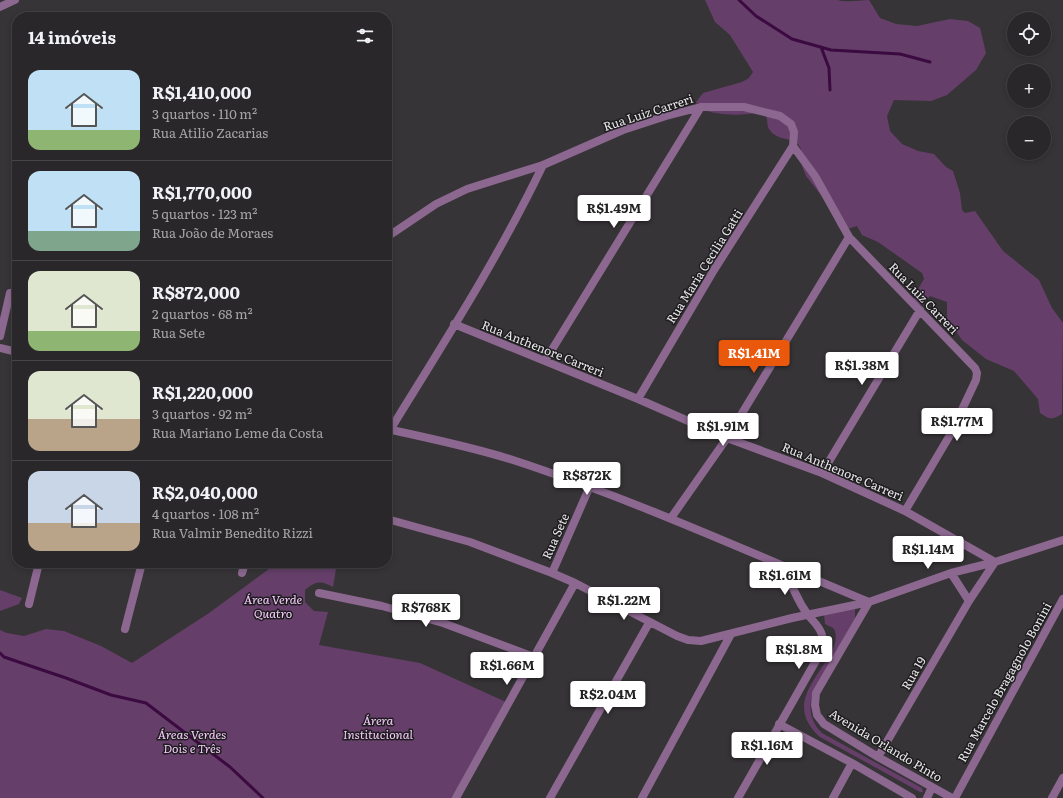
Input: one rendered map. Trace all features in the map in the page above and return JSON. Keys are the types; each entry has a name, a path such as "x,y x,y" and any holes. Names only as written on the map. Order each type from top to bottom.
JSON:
{"street":[{"path":"0,7 15,0"},
{"path":"545,362 701,106"},
{"name":"Rua Luiz Carreri","path":"392,234 436,204 467,189 543,165 623,130 666,116 701,106 744,107 780,116 791,124 794,132 793,146 815,176 849,238 920,310 977,373 976,380 950,435 905,511"},
{"name":"Rua Maria Cecília Gatti","path":"638,399 714,270 793,146"},
{"path":"392,425 509,231 543,165"},
{"path":"671,518 727,438 849,238"},
{"path":"0,336 10,293"},
{"path":"822,473 920,310"},
{"name":"Rua Anthenore Carreri","path":"454,324 638,399 727,438 822,473 905,511 995,562"},
{"path":"0,348 12,351"},
{"path":"392,432 452,442 590,486 671,518 869,602"},
{"name":"Rua Sete","path":"552,573 590,486"},
{"path":"392,520 470,542 552,573 575,583 677,636 688,640 701,640 731,634 869,602 952,573 995,562 1063,541"},
{"name":"Rua 19","path":"878,757 969,601 995,562"},
{"path":"738,798 822,650 823,636 821,630 808,615 798,598 785,567"},
{"path":"29,604 38,568"},
{"path":"125,629 141,568"},
{"path":"242,573 244,568"},
{"path":"952,573 969,601"},
{"path":"456,798 575,583"},
{"path":"319,593 382,606 444,623 534,657"},
{"name":"Rua Marcelo Bragagnolo Bonini","path":"953,798 1063,599"},
{"name":"Avenida Orlando Pinto","path":"869,602 816,693 815,705 817,715 824,724 878,757 953,798"},
{"path":"550,798 649,622"},
{"path":"642,798 731,634"},
{"path":"779,724 852,763 912,798"},
{"path":"833,798 852,763"},
{"path":"1052,798 1063,778"},
{"path":"926,798 932,787"}],"green space":[{"path":"705,0 869,0 880,18 896,24 917,26 950,19 968,21 980,28 986,53 976,70 947,95 931,101 894,100 887,116 890,131 902,144 918,151 934,154 946,167 953,171 960,193 962,210 965,213 975,211 1003,251 1039,280 1052,308 1063,323 1062,414 1051,418 1040,413 1038,399 1014,371 986,359 962,340 947,318 947,302 930,296 919,308 914,307 914,296 924,279 922,273 878,242 862,235 857,226 844,230 839,228 828,204 806,176 802,166 801,149 796,141 781,138 771,132 766,117 761,112 746,114 721,114 698,108 696,102 703,93 742,82 749,78 753,72 730,35 715,22"},
{"path":"270,568 336,568 333,587 322,582 318,582 305,590 305,602 314,611 328,612 319,645 420,663 506,702 452,798 0,798 0,630 7,633 24,636 46,629 64,631 101,646 132,663 209,613"},
{"path":"0,590 22,598 19,604 0,611"},
{"path":"855,606 855,618 813,692 810,708 811,714 815,724 822,733 922,788 923,792 920,792 820,737 807,720 804,711 805,699 812,683 831,653 835,642 836,634 833,628 825,624 824,615"}],"waterway":[{"path":"739,0 756,16 792,39 831,50 900,54 930,62"},
{"path":"821,47 829,68 830,90"},
{"path":"0,653 4,657 111,695 146,703 230,767 263,798"}],"park label":[{"name":"Área Verde Quatro","path":"273,606"},
{"name":"Árera Institucional","path":"378,727"},
{"name":"Áreas Verdes Dois e Três","path":"192,741"}]}
